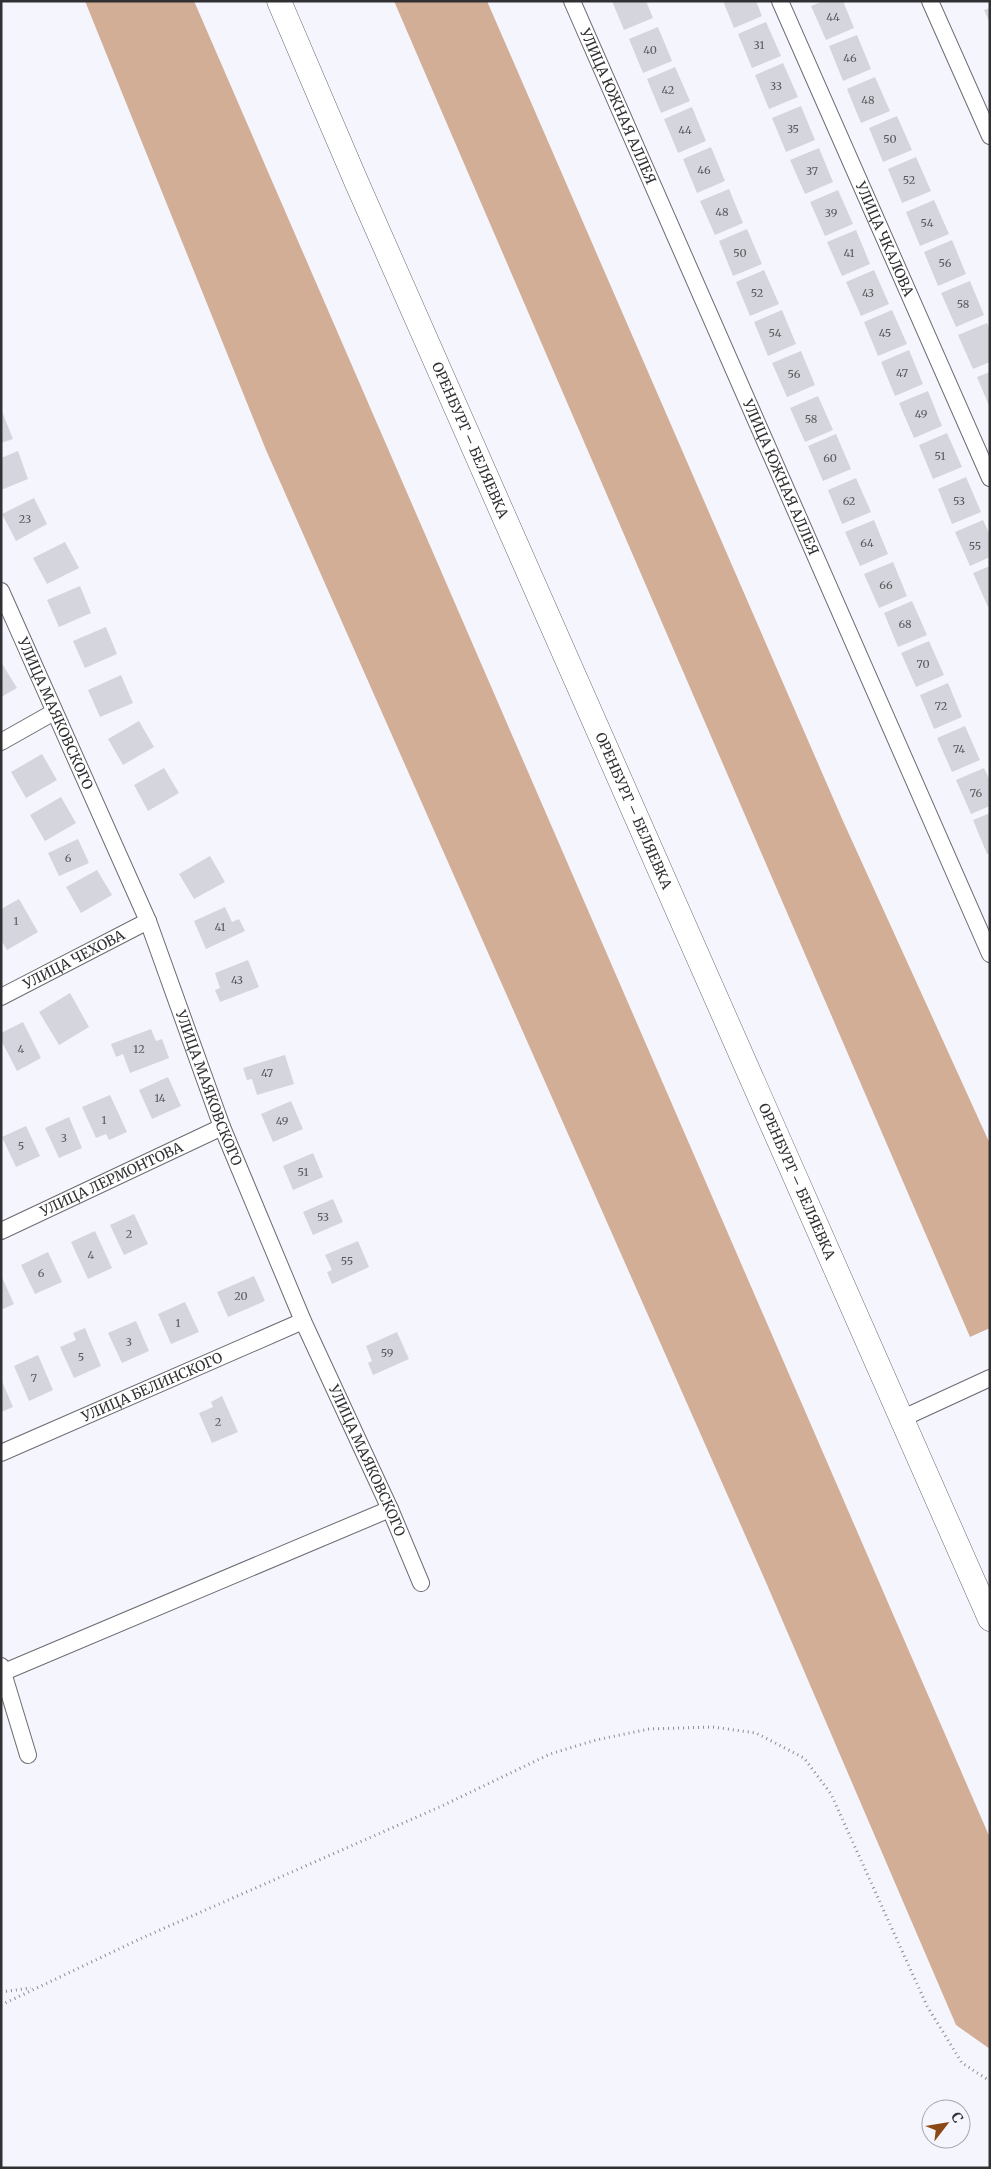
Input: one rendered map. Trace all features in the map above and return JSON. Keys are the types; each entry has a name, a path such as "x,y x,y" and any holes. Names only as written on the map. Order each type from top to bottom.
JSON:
{"main road":[{"name":"ОРЕНБУРГ – БЕЛЯЕВКА","path":"279,1 360,190 990,1619"}],"street":[{"name":"УЛИЦА ЮЖНАЯ АЛЛЕЯ","path":"572,1 990,954"},
{"name":"УЛИЦА ЧКАЛОВА","path":"780,1 990,478"},
{"path":"930,1 990,136"},
{"name":"УЛИЦА МАЯКОВСКОГО","path":"1,591 148,921 222,1127 303,1321 390,1509 421,1583"},
{"path":"1,742 54,712"},
{"name":"УЛИЦА ЧЕХОВА","path":"1,997 148,921"},
{"name":"УЛИЦА ЛЕРМОНТОВА","path":"1,1231 222,1127"},
{"name":"УЛИЦА БЕЛИНСКОГО","path":"1,1453 303,1321"},
{"path":"901,1418 990,1378"},
{"path":"28,1756 3,1669 390,1509"}],"path":[{"path":"1,2004 142,1938 369,1839 550,1754 596,1740 649,1728 713,1727 756,1733 804,1758 831,1794 927,2006 962,2063 990,2081"},
{"path":"1,1992 34,1988"}],"shaded area":[{"path":"85,1 194,1 990,1838 990,2049 956,2025 765,1580 266,450"},
{"path":"394,1 487,1 843,821 990,1144 990,1328 970,1337"}],"building":[{"path":"612,1 646,1 653,18 624,30"},
{"path":"723,1 756,1 762,16 734,28"},
{"path":"823,1 843,1 854,28 826,40 811,6"},
{"path":"990,8 990,23 984,10"},
{"path":"766,22 781,56 752,68 738,34"},
{"path":"658,27 672,61 643,73 629,39"},
{"path":"857,35 871,69 843,81 829,46"},
{"path":"783,63 798,97 769,109 755,75"},
{"path":"675,67 690,101 661,113 647,79"},
{"path":"875,77 890,111 861,123 847,89"},
{"path":"801,106 815,140 786,152 772,118"},
{"path":"692,107 706,141 678,153 664,119"},
{"path":"897,116 912,150 883,162 869,128"},
{"path":"711,147 725,181 697,193 683,159"},
{"path":"819,148 833,182 805,194 790,160"},
{"path":"916,157 931,191 902,203 888,169"},
{"path":"729,189 743,223 715,235 700,201"},
{"path":"838,190 853,224 825,236 810,202"},
{"path":"934,200 949,234 920,246 906,212"},
{"path":"747,229 762,264 733,276 719,241"},
{"path":"856,230 870,264 842,276 827,242"},
{"path":"952,240 966,274 938,286 924,252"},
{"path":"764,270 779,304 750,316 736,282"},
{"path":"874,270 889,304 861,316 846,282"},
{"path":"970,281 984,315 956,327 941,293"},
{"path":"782,310 796,344 768,356 754,322"},
{"path":"892,310 907,344 878,356 864,322"},
{"path":"987,323 990,330 990,362 973,369 958,335"},
{"path":"909,350 923,384 895,396 881,362"},
{"path":"801,351 815,385 787,397 772,363"},
{"path":"990,372 990,408 977,377"},
{"path":"928,391 942,426 914,438 899,403"},
{"path":"818,396 833,430 805,442 790,408"},
{"path":"1,409 13,439 1,443"},
{"path":"947,433 962,467 933,479 919,445"},
{"path":"836,434 851,469 823,481 808,446"},
{"path":"18,451 28,479 1,490 1,458"},
{"path":"966,477 981,512 952,524 938,489"},
{"path":"856,478 871,512 842,524 828,490"},
{"path":"34,498 47,524 16,541 2,514"},
{"path":"874,520 888,554 860,566 845,532"},
{"path":"983,520 990,535 990,557 970,566 955,532"},
{"path":"65,542 79,568 47,584 33,558"},
{"path":"893,562 907,596 879,608 864,574"},
{"path":"990,566 990,606 988,607 973,573"},
{"path":"80,586 91,613 59,627 47,600"},
{"path":"912,601 927,635 898,647 884,613"},
{"path":"106,627 117,654 85,668 73,641"},
{"path":"929,641 944,675 916,687 901,653"},
{"path":"1,662 17,688 1,697"},
{"path":"121,675 133,703 100,717 88,690"},
{"path":"948,683 962,717 934,729 920,695"},
{"path":"139,721 154,747 123,765 108,739"},
{"path":"965,726 980,760 952,772 937,738"},
{"path":"42,754 57,780 26,798 11,772"},
{"path":"164,768 179,793 148,811 134,785"},
{"path":"984,768 990,781 990,806 971,814 956,780"},
{"path":"61,797 76,823 45,841 30,815"},
{"path":"990,813 990,853 987,854 973,820"},
{"path":"78,839 89,863 59,876 48,853"},
{"path":"210,856 225,882 194,899 179,874"},
{"path":"97,870 112,895 81,913 66,887"},
{"path":"19,899 38,932 7,950 1,940 1,909"},
{"path":"225,907 232,922 239,919 245,931 206,949 194,921"},
{"path":"248,960 259,987 220,1002 215,990 220,988 215,973"},
{"path":"70,993 89,1027 59,1045 39,1012"},
{"path":"23,1022 41,1058 17,1071 1,1040 1,1033"},
{"path":"151,1029 156,1041 162,1039 169,1058 130,1073 123,1054 116,1057 111,1044"},
{"path":"285,1055 294,1084 257,1095 252,1079 247,1080 243,1068"},
{"path":"168,1077 181,1106 152,1119 139,1090"},
{"path":"110,1095 127,1132 109,1140 106,1134 96,1138 82,1107"},
{"path":"291,1101 303,1129 273,1142 261,1114"},
{"path":"69,1117 82,1148 59,1158 45,1128"},
{"path":"26,1126 40,1156 16,1167 2,1137"},
{"path":"313,1153 323,1177 293,1190 283,1166"},
{"path":"333,1199 343,1222 313,1235 303,1212"},
{"path":"134,1214 148,1244 124,1255 110,1225"},
{"path":"95,1231 112,1268 88,1279 71,1242"},
{"path":"358,1241 369,1267 332,1284 327,1272 332,1270 325,1255"},
{"path":"48,1252 62,1282 35,1294 21,1265"},
{"path":"1,1275 14,1304 1,1310"},
{"path":"254,1276 265,1301 228,1317 217,1292"},
{"path":"185,1302 199,1332 171,1344 158,1314"},
{"path":"136,1321 149,1351 122,1363 108,1333"},
{"path":"85,1328 101,1366 74,1378 60,1347 76,1340 73,1333"},
{"path":"397,1332 409,1359 373,1375 368,1363 372,1361 366,1346"},
{"path":"38,1355 53,1390 29,1401 14,1366"},
{"path":"1,1379 13,1407 1,1412"},
{"path":"222,1396 238,1432 212,1443 199,1413 213,1407 211,1402"}]}
